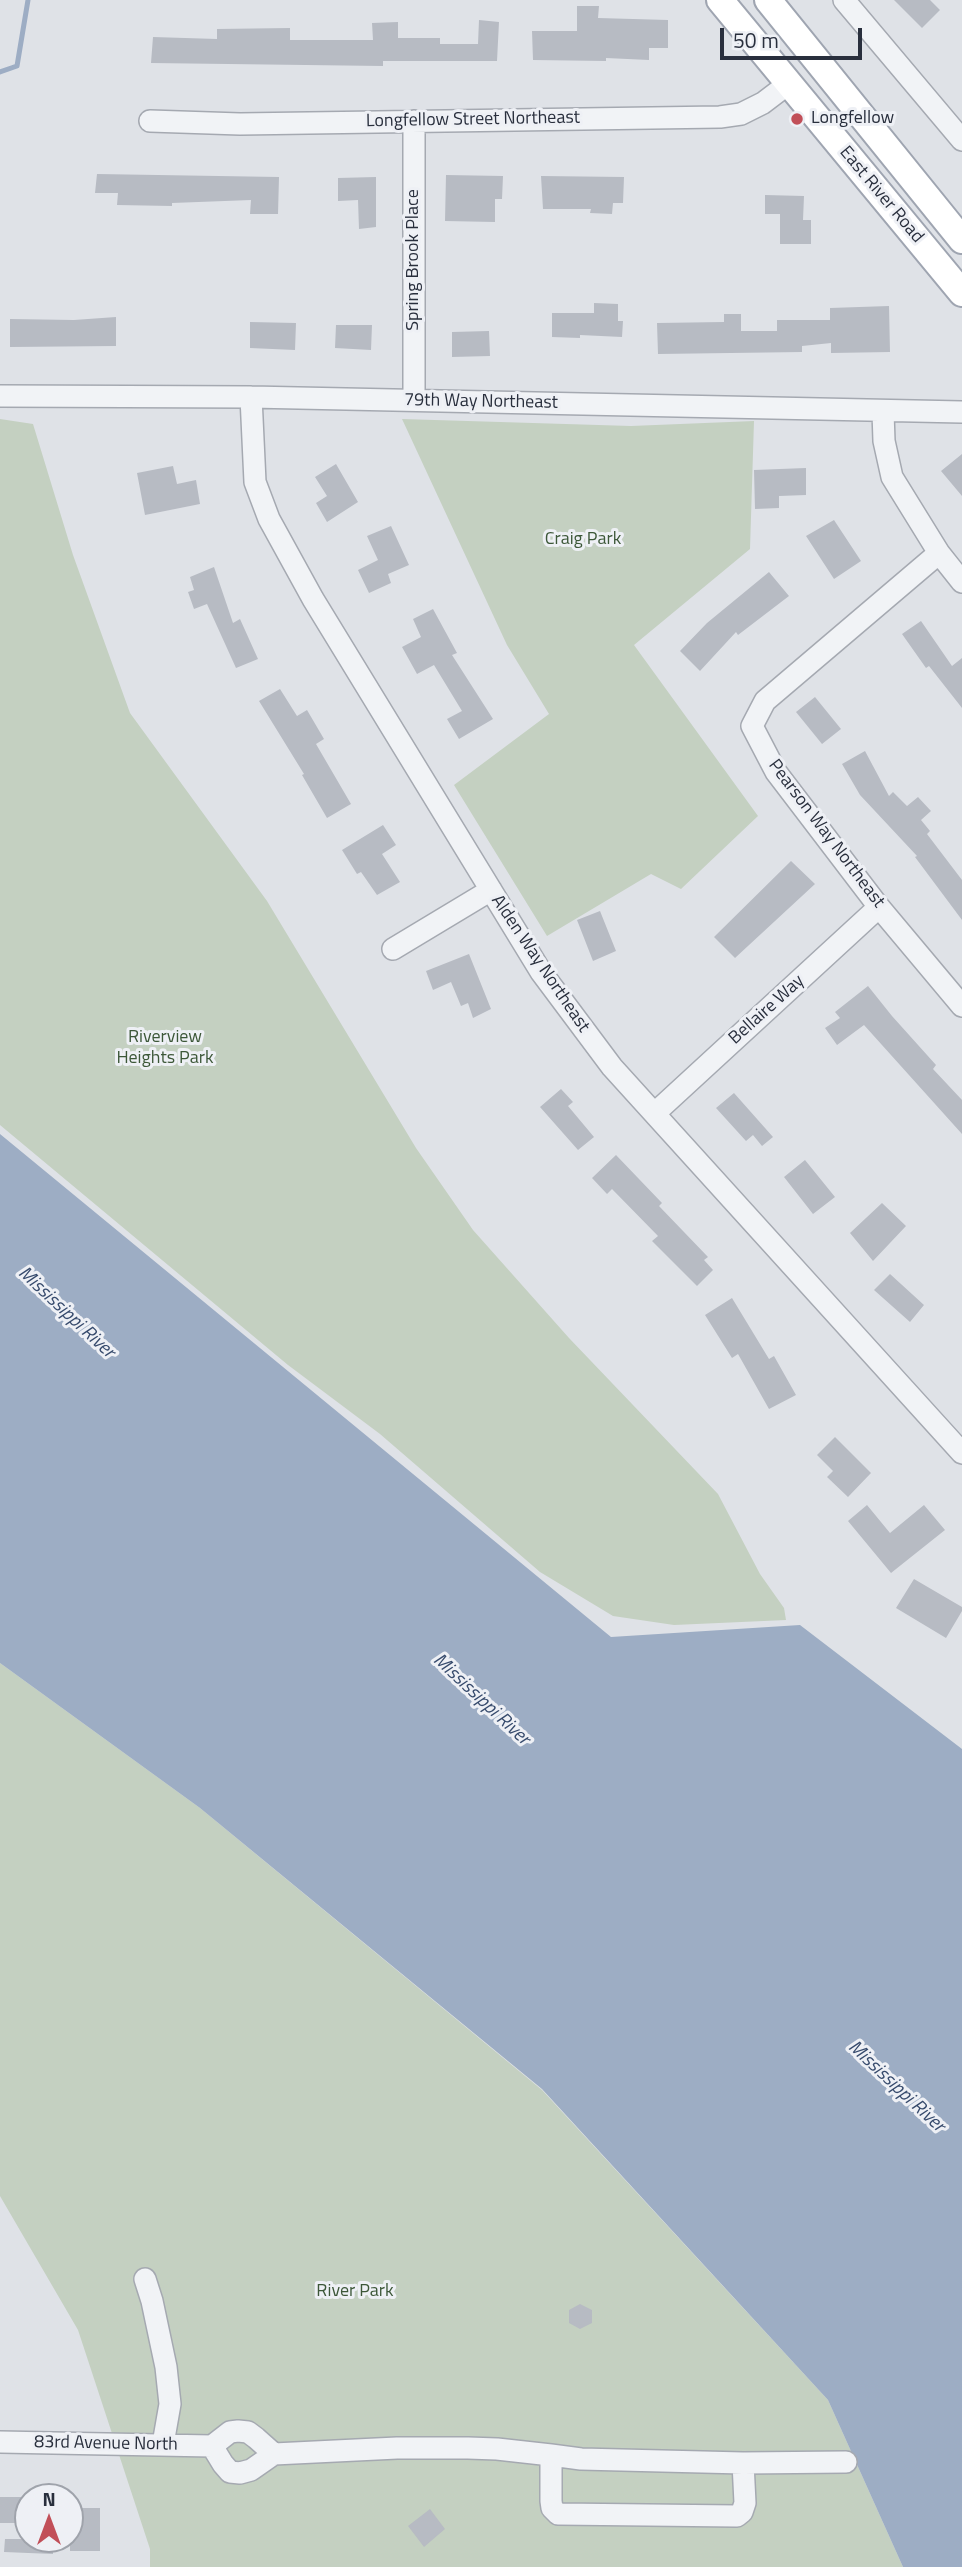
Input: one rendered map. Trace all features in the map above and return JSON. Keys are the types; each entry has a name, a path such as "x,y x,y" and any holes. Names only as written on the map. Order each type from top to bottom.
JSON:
{"main road":[{"name":"East River Road","path":"720,0 962,293"},
{"name":"East River Road","path":"768,0 962,240"}],"street":[{"path":"844,0 953,118 962,140"},
{"name":"Longfellow Street Northeast","path":"150,121 240,124 720,117 741,114 763,103 788,84"},
{"name":"Spring Brook Place","path":"414,121 414,400"},
{"name":"79th Way Northeast","path":"0,396 251,397 962,412"},
{"name":"Alden Way Northeast","path":"251,397 255,482 269,519 313,599 549,983 612,1067 962,1453"},
{"path":"883,412 884,441 892,477 939,553 962,582"},
{"name":"Pearson Way Northeast","path":"939,553 765,701 752,726 776,772 879,907 962,1006"},
{"path":"393,949 491,890"},
{"name":"Bellaire Way","path":"655,1113 879,907"},
{"path":"145,2279 166,2367 170,2404 163,2444"},
{"name":"83rd Avenue North","path":"0,2442 212,2446 230,2432 238,2431 248,2432 274,2454"},
{"path":"212,2446 230,2472 240,2473 251,2470 274,2454 429,2448 497,2449 581,2459 743,2463 846,2462"},
{"path":"551,2455 551,2501 552,2508 558,2514 737,2516 745,2503 743,2463"}],"green space":[{"name":"Riverview Heights Park","path":"0,419 33,424 73,555 130,713 267,901 416,1148 473,1230 569,1338 718,1494 760,1574 784,1608 786,1620 674,1625 613,1616 540,1572 380,1434 288,1365 0,1125"},
{"name":"Craig Park","path":"402,419 631,426 754,421 750,549 634,645 758,816 681,889 651,874 547,936 454,785 549,714 507,645"},
{"name":"River Park","path":"0,1663 200,1808 542,2090 828,2400 903,2567 150,2567 150,2549 78,2330 0,2196"}],"water":[{"name":"Mississippi River","path":"0,1134 611,1637 800,1625 962,1749 962,2567 903,2567 828,2400 542,2089 200,1808 0,1663"}],"building":[{"path":"894,0 930,0 940,10 922,28"},
{"path":"577,6 599,6 598,18 668,20 668,48 649,48 649,60 533,60 532,31 577,31"},
{"path":"479,20 499,22 497,61 383,61 383,66 151,63 153,37 217,39 217,29 290,28 290,40 373,40 372,23 398,22 398,38 440,38 440,44 478,44"},
{"path":"97,174 279,177 278,214 250,214 251,200 172,203 172,206 117,205 118,193 95,193"},
{"path":"446,175 503,176 502,199 495,199 495,222 445,221"},
{"path":"541,176 624,177 623,203 613,203 612,214 590,213 591,209 543,209"},
{"path":"376,177 376,227 359,229 358,200 338,201 338,178"},
{"path":"765,195 804,196 803,220 811,220 811,244 780,244 780,214 765,214"},
{"path":"594,303 618,304 618,321 623,321 622,337 552,337 552,313 594,313"},
{"path":"889,306 890,352 831,353 831,343 802,346 802,352 658,354 657,323 724,322 724,314 741,314 741,331 777,331 777,320 830,320 830,308"},
{"path":"116,317 116,346 10,347 10,319 74,320"},
{"path":"250,322 296,323 295,350 250,348"},
{"path":"336,325 372,325 371,350 335,348"},
{"path":"489,331 490,356 452,357 452,332"},
{"path":"962,454 962,496 941,471"},
{"path":"336,464 358,502 327,522 316,503 327,496 315,477"},
{"path":"173,466 177,484 196,480 200,504 145,515 137,473"},
{"path":"806,468 806,495 779,496 779,508 755,509 754,470"},
{"path":"834,520 861,561 834,579 806,536"},
{"path":"391,526 409,565 388,574 391,583 369,593 358,570 378,560 367,536"},
{"path":"214,567 233,623 240,619 258,659 236,668 207,604 194,609 188,592 194,590 190,577"},
{"path":"769,572 789,596 738,635 736,632 700,671 680,651 707,623"},
{"path":"433,609 457,653 452,655 493,719 459,739 447,719 462,711 434,665 417,674 402,647 421,637 413,619"},
{"path":"921,621 952,666 962,658 962,708 929,666 926,668 902,634"},
{"path":"280,689 297,716 307,710 324,739 316,744 351,804 327,818 302,775 304,774 259,701"},
{"path":"815,697 841,729 822,744 796,712"},
{"path":"865,751 889,796 893,792 907,806 918,797 931,811 921,820 930,831 927,834 962,880 962,920 915,857 917,856 860,795 842,764"},
{"path":"383,825 396,845 382,854 400,882 377,895 361,872 357,874 342,850"},
{"path":"791,861 815,884 735,958 714,937"},
{"path":"600,911 616,951 593,961 577,920"},
{"path":"469,954 491,1009 473,1018 468,1003 461,1006 451,982 433,990 426,971"},
{"path":"868,986 936,1065 933,1069 962,1100 962,1134 864,1025 837,1045 825,1028 840,1018 835,1012"},
{"path":"561,1089 573,1102 568,1106 594,1137 578,1150 540,1107"},
{"path":"734,1093 773,1137 762,1146 753,1135 746,1141 716,1108"},
{"path":"616,1155 662,1203 659,1206 708,1257 704,1260 713,1270 697,1286 652,1241 658,1236 612,1189 607,1194 592,1178"},
{"path":"805,1160 835,1197 813,1214 784,1177"},
{"path":"882,1203 906,1226 873,1261 850,1233"},
{"path":"890,1274 924,1305 910,1322 874,1290"},
{"path":"732,1298 769,1359 774,1356 796,1395 769,1409 738,1354 732,1358 705,1315"},
{"path":"835,1437 871,1473 848,1497 827,1477 833,1471 817,1455"},
{"path":"867,1505 890,1533 924,1505 945,1530 891,1573 848,1521"},
{"path":"914,1579 962,1607 946,1638 896,1608"},
{"path":"580,2304 592,2310 592,2323 580,2329 569,2323 569,2310"},
{"path":"0,2497 14,2497 14,2523 0,2523"},
{"path":"84,2508 100,2508 100,2551 84,2551"},
{"path":"430,2509 445,2529 424,2547 408,2526"},
{"path":"5,2539 14,2539 14,2552 4,2552"}],"waterway":[{"path":"0,72 17,66 28,0"}],"place":[{"name":"Longfellow","path":"797,119"}]}
